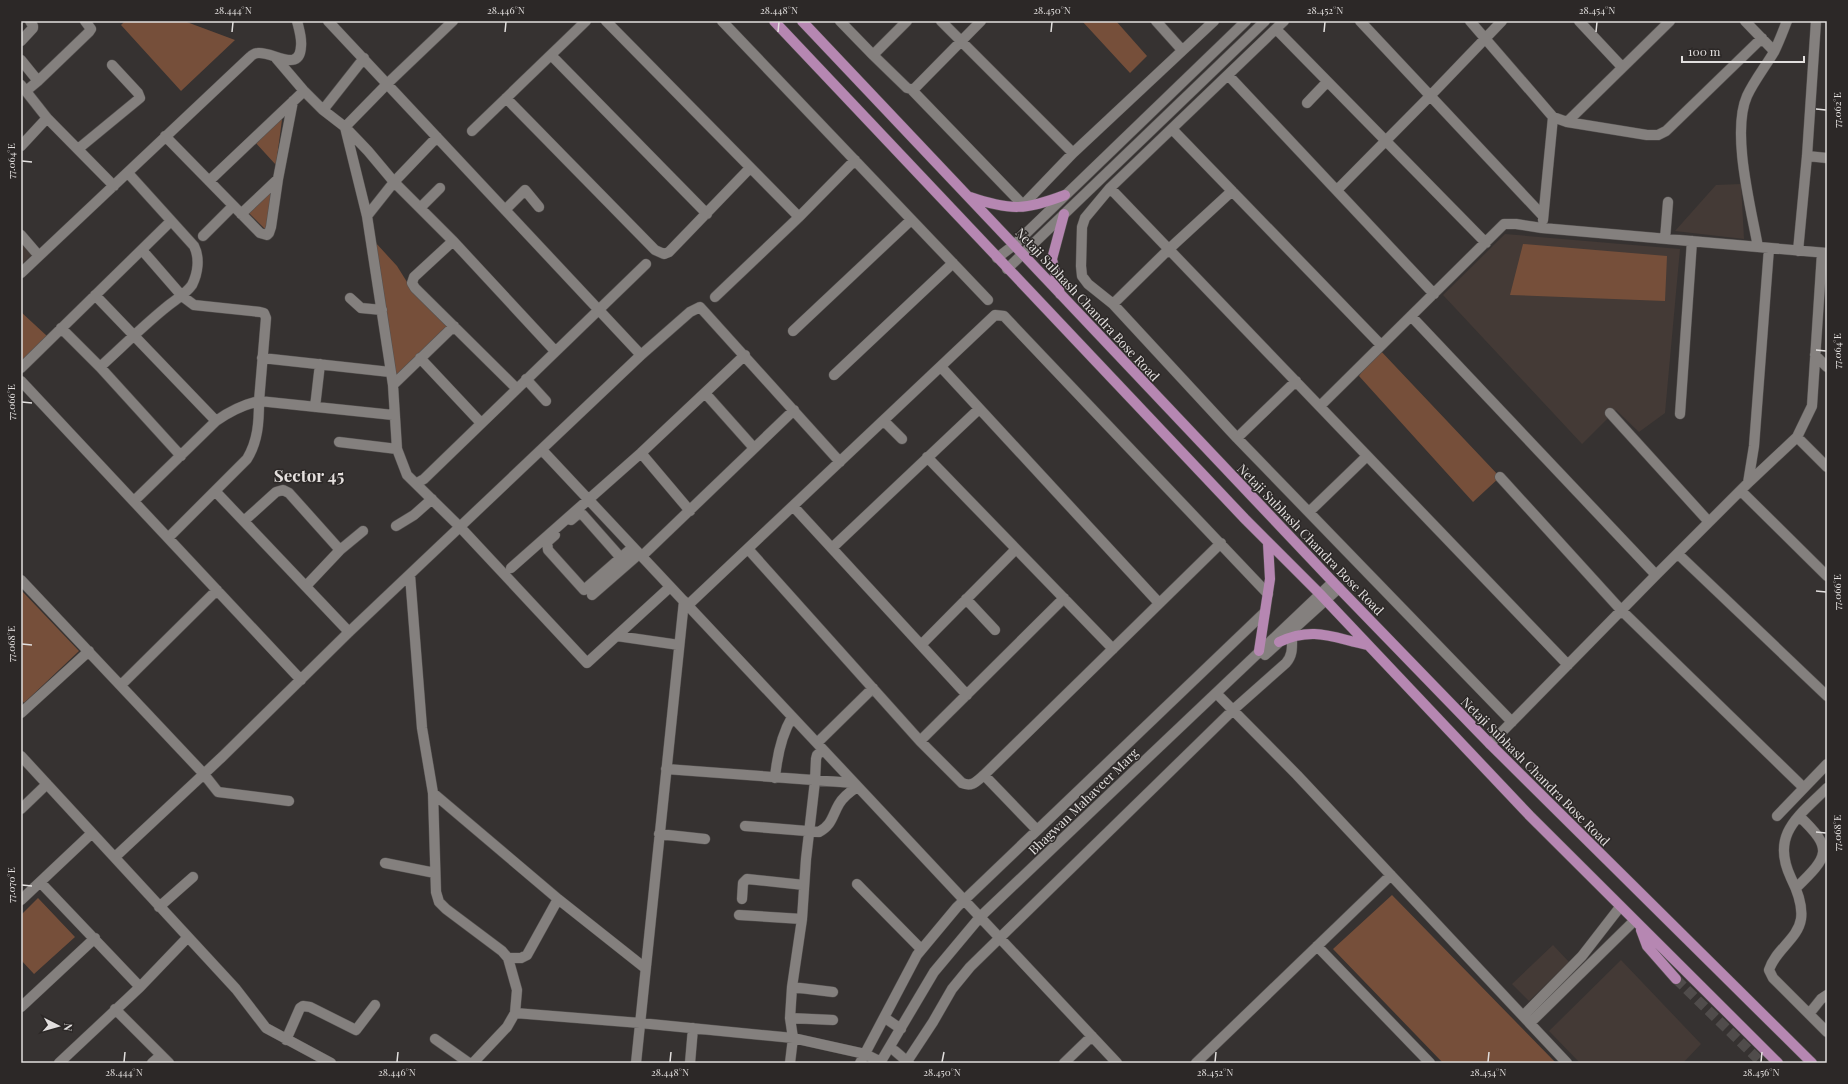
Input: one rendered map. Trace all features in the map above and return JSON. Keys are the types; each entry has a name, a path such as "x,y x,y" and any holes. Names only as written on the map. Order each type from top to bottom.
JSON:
{"main road":[{"path":"774,21 1007,269 1268,543 1387,664 1530,816 1778,1063"},
{"name":"Netaji Subhash Chandra Bose Road","path":"802,21 1336,585 1490,744 1812,1063"},
{"path":"968,196 988,203 1021,208 1039,205 1065,195"},
{"path":"1060,294 1052,260 1064,214"},
{"path":"1259,651 1271,567 1268,543"},
{"path":"1279,642 1292,636 1313,633 1368,645"},
{"path":"1387,664 1401,652"},
{"path":"1637,924 1647,946 1676,979"}],"street":[{"path":"21,41 33,28 30,21"},
{"path":"85,21 91,29 89,32 38,81 24,88 47,118 114,186"},
{"path":"21,272 40,256 250,57 257,53 266,53 284,60 294,59 300,54 302,45 297,21"},
{"path":"328,21 388,83 641,355"},
{"path":"345,127 388,83 453,21"},
{"path":"472,131 586,21"},
{"path":"606,21 799,216"},
{"path":"722,21 988,300"},
{"path":"840,21 907,88 911,89 1023,205 1072,153 1214,21"},
{"path":"873,55 907,21"},
{"path":"941,21 1072,153"},
{"path":"911,89 915,88 981,21"},
{"path":"1156,21 1182,50"},
{"path":"998,258 1014,245 1246,21"},
{"path":"1007,269 1265,21"},
{"path":"1284,21 1110,188 1085,218 1082,227 1082,276 1088,284 1113,304 1237,438 1512,722"},
{"path":"1360,21 1543,216"},
{"path":"1470,21 1486,37 1553,117 1567,122 1647,136 1658,135 1666,131 1762,38"},
{"path":"1337,190 1431,96 1502,21"},
{"path":"1579,21 1622,67"},
{"path":"1745,21 1774,51"},
{"path":"1758,247 1742,151 1742,116 1747,97 1774,51 1787,21"},
{"path":"1798,251 1807,156 1816,21"},
{"path":"1567,122 1665,23"},
{"path":"1276,30 1486,243"},
{"path":"551,55 707,214"},
{"path":"275,57 304,91 323,110 345,127 368,151 394,182 453,240 555,351"},
{"path":"323,110 364,58"},
{"path":"21,60 38,81"},
{"path":"78,149 140,98 138,93 112,65"},
{"path":"1228,75 1434,294"},
{"path":"1307,103 1327,82"},
{"path":"209,181 304,91"},
{"path":"506,98 655,250 664,254 669,252 750,168"},
{"path":"165,136 260,233 267,235 269,233 293,101"},
{"path":"1542,228 1553,117"},
{"path":"21,146 47,118"},
{"path":"345,127 367,216 392,385 393,415 397,449 407,475 411,480 417,483 460,527 587,663 670,587"},
{"path":"1172,129 1381,345"},
{"path":"367,216 394,182 437,137"},
{"path":"1807,156 1827,158"},
{"path":"715,297 799,216 854,160"},
{"path":"100,367 164,309 182,296 191,285 196,275 197,254 194,246 128,173"},
{"path":"241,214 278,179"},
{"path":"420,208 440,188"},
{"path":"1110,188 1568,665"},
{"path":"505,210 525,190 539,207"},
{"path":"1113,304 1169,249 1232,191"},
{"path":"1665,239 1668,202"},
{"path":"203,236 233,206"},
{"path":"793,331 911,220"},
{"path":"21,368 171,221"},
{"path":"1320,406 1504,224 1824,253 1812,406 1797,437 1709,522 1490,744"},
{"path":"21,235 40,256"},
{"path":"453,240 414,277 412,283 414,288 516,389"},
{"path":"1680,414 1692,241"},
{"path":"1745,487 1754,446 1769,248"},
{"path":"142,250 182,296 194,305 264,314 266,318 257,432 253,450 247,459 216,492 168,538"},
{"path":"834,375 953,263"},
{"path":"417,483 424,478 646,264"},
{"path":"96,295 216,421"},
{"path":"350,298 361,308 382,310"},
{"path":"115,856 222,757 349,632 641,355 690,312 700,307 745,355 840,462"},
{"path":"636,1063 679,646 686,604 748,549 996,315 1004,316 1268,594"},
{"path":"1411,316 1656,575"},
{"path":"392,385 454,326"},
{"path":"61,328 100,367 181,456"},
{"path":"511,568 641,453 745,355"},
{"path":"1815,355 1827,367"},
{"path":"262,358 390,372"},
{"path":"420,358 481,423"},
{"path":"315,407 320,364"},
{"path":"941,367 1159,604"},
{"path":"526,379 546,401"},
{"path":"21,381 301,680"},
{"path":"1237,438 1296,381"},
{"path":"705,393 754,448"},
{"path":"134,502 216,421 230,411 244,404 259,401 393,415"},
{"path":"832,548 979,409"},
{"path":"592,595 638,552 690,511 794,410"},
{"path":"1610,413 1709,522"},
{"path":"884,420 902,439"},
{"path":"1797,437 1827,467"},
{"path":"339,442 397,449"},
{"path":"542,450 1117,1063"},
{"path":"641,453 690,511"},
{"path":"1309,512 1367,456"},
{"path":"927,458 1113,648"},
{"path":"1500,477 1621,610 1804,788"},
{"path":"1745,487 1827,576"},
{"path":"244,521 276,492 283,490 289,493 340,550"},
{"path":"216,492 349,632"},
{"path":"396,526 414,515 432,499"},
{"path":"793,506 967,695"},
{"path":"621,558 583,515 580,514 576,515 547,542 546,545 548,550 584,590 621,558 638,552"},
{"path":"306,586 340,550 363,531"},
{"path":"748,549 920,741 962,783 968,785 974,784 984,775 1221,543"},
{"path":"921,645 1016,549"},
{"path":"1678,554 1827,696"},
{"path":"410,575 422,728 433,793 436,892 439,902 508,958 517,990 515,1013 507,1027 473,1063"},
{"path":"21,580 203,773 218,792 289,801"},
{"name":"Bhagwan Mahaveer Marg","path":"883,1063 934,972 982,919 1259,651 1336,585"},
{"path":"121,685 217,590"},
{"name":"Bhagwan Mahaveer Marg","path":"883,1063 895,1051 940,976 982,919 1279,642 1322,597"},
{"path":"920,741 1064,598"},
{"path":"966,599 995,630"},
{"path":"863,1058 921,949 964,900 1265,612"},
{"path":"617,636 679,646"},
{"path":"895,1051 908,1062 960,978 1233,710 1291,658 1292,636"},
{"path":"22,710 89,651"},
{"path":"790,1063 793,1038 790,1018 792,987 802,919 816,759 820,746 873,688"},
{"path":"1220,697 1297,775 1567,1063"},
{"path":"775,778 776,761 783,733 792,717"},
{"path":"21,756 115,856 187,938 236,989 260,1022 286,1040 331,1063"},
{"path":"1777,816 1827,764"},
{"path":"666,769 856,785"},
{"path":"984,775 1038,830"},
{"path":"21,809 47,784"},
{"path":"745,826 819,832 826,828 833,819 840,803 856,785"},
{"path":"1827,788 1799,816 1788,830 1783,846 1786,867 1796,888 1802,909 1801,920 1795,933 1772,960 1769,970 1773,978 1827,1032"},
{"path":"433,793 558,898 645,968"},
{"path":"1796,888 1818,866 1822,858 1823,847 1816,832 1799,816"},
{"path":"21,900 92,833"},
{"path":"659,834 705,839"},
{"path":"386,863 435,873"},
{"path":"1196,1063 1391,875"},
{"path":"160,907 193,877"},
{"path":"742,899 743,884 747,879 804,885"},
{"path":"40,882 95,938 140,987"},
{"path":"857,884 921,949"},
{"path":"508,958 522,958 527,955 558,898"},
{"path":"1523,1016 1582,956 1620,907"},
{"path":"739,915 802,919"},
{"path":"1530,1023 1637,924"},
{"path":"21,1007 95,938"},
{"path":"59,1063 140,987 187,938"},
{"path":"1318,946 1430,1063"},
{"path":"792,987 833,992"},
{"path":"1808,1014 1821,999 1827,995"},
{"path":"286,1040 300,1008 303,1006 310,1007 356,1030 375,1005"},
{"path":"115,1009 169,1063"},
{"path":"515,1013 640,1023 793,1038 883,1063"},
{"path":"790,1018 833,1020"},
{"path":"885,1018 901,1029"},
{"path":"690,1063 693,1028"},
{"path":"1064,1063 1092,1036"},
{"path":"435,1039 469,1063"},
{"path":"152,1063 161,1055"}],"shaded area":[{"path":"125,21 184,21 235,40 181,91 121,25"},
{"path":"1082,21 1116,21 1147,56 1130,73"},
{"path":"283,112 276,165 254,141"},
{"path":"1741,184 1744,239 1675,231 1716,185"},
{"path":"272,185 266,230 247,211"},
{"path":"1505,234 1680,249 1665,413 1639,432 1616,410 1582,444 1443,295"},
{"path":"21,239 34,253 21,265"},
{"path":"375,242 397,266 407,282 451,326 395,380"},
{"path":"1523,244 1667,256 1665,301 1510,295"},
{"path":"21,312 47,336 21,363"},
{"path":"1378,348 1500,477 1473,502 1359,376"},
{"path":"21,590 79,651 24,703 21,699"},
{"path":"1392,895 1556,1063 1443,1063 1333,949"},
{"path":"38,898 75,937 34,974 21,960 21,915"},
{"path":"1553,945 1569,962 1529,1001 1512,984"},
{"path":"1621,960 1701,1044 1683,1063 1580,1063 1549,1031"}],"tunnel":[{"path":"1676,979 1762,1063"}],"district":[{"name":"Sector 45","path":"309,475"}]}
